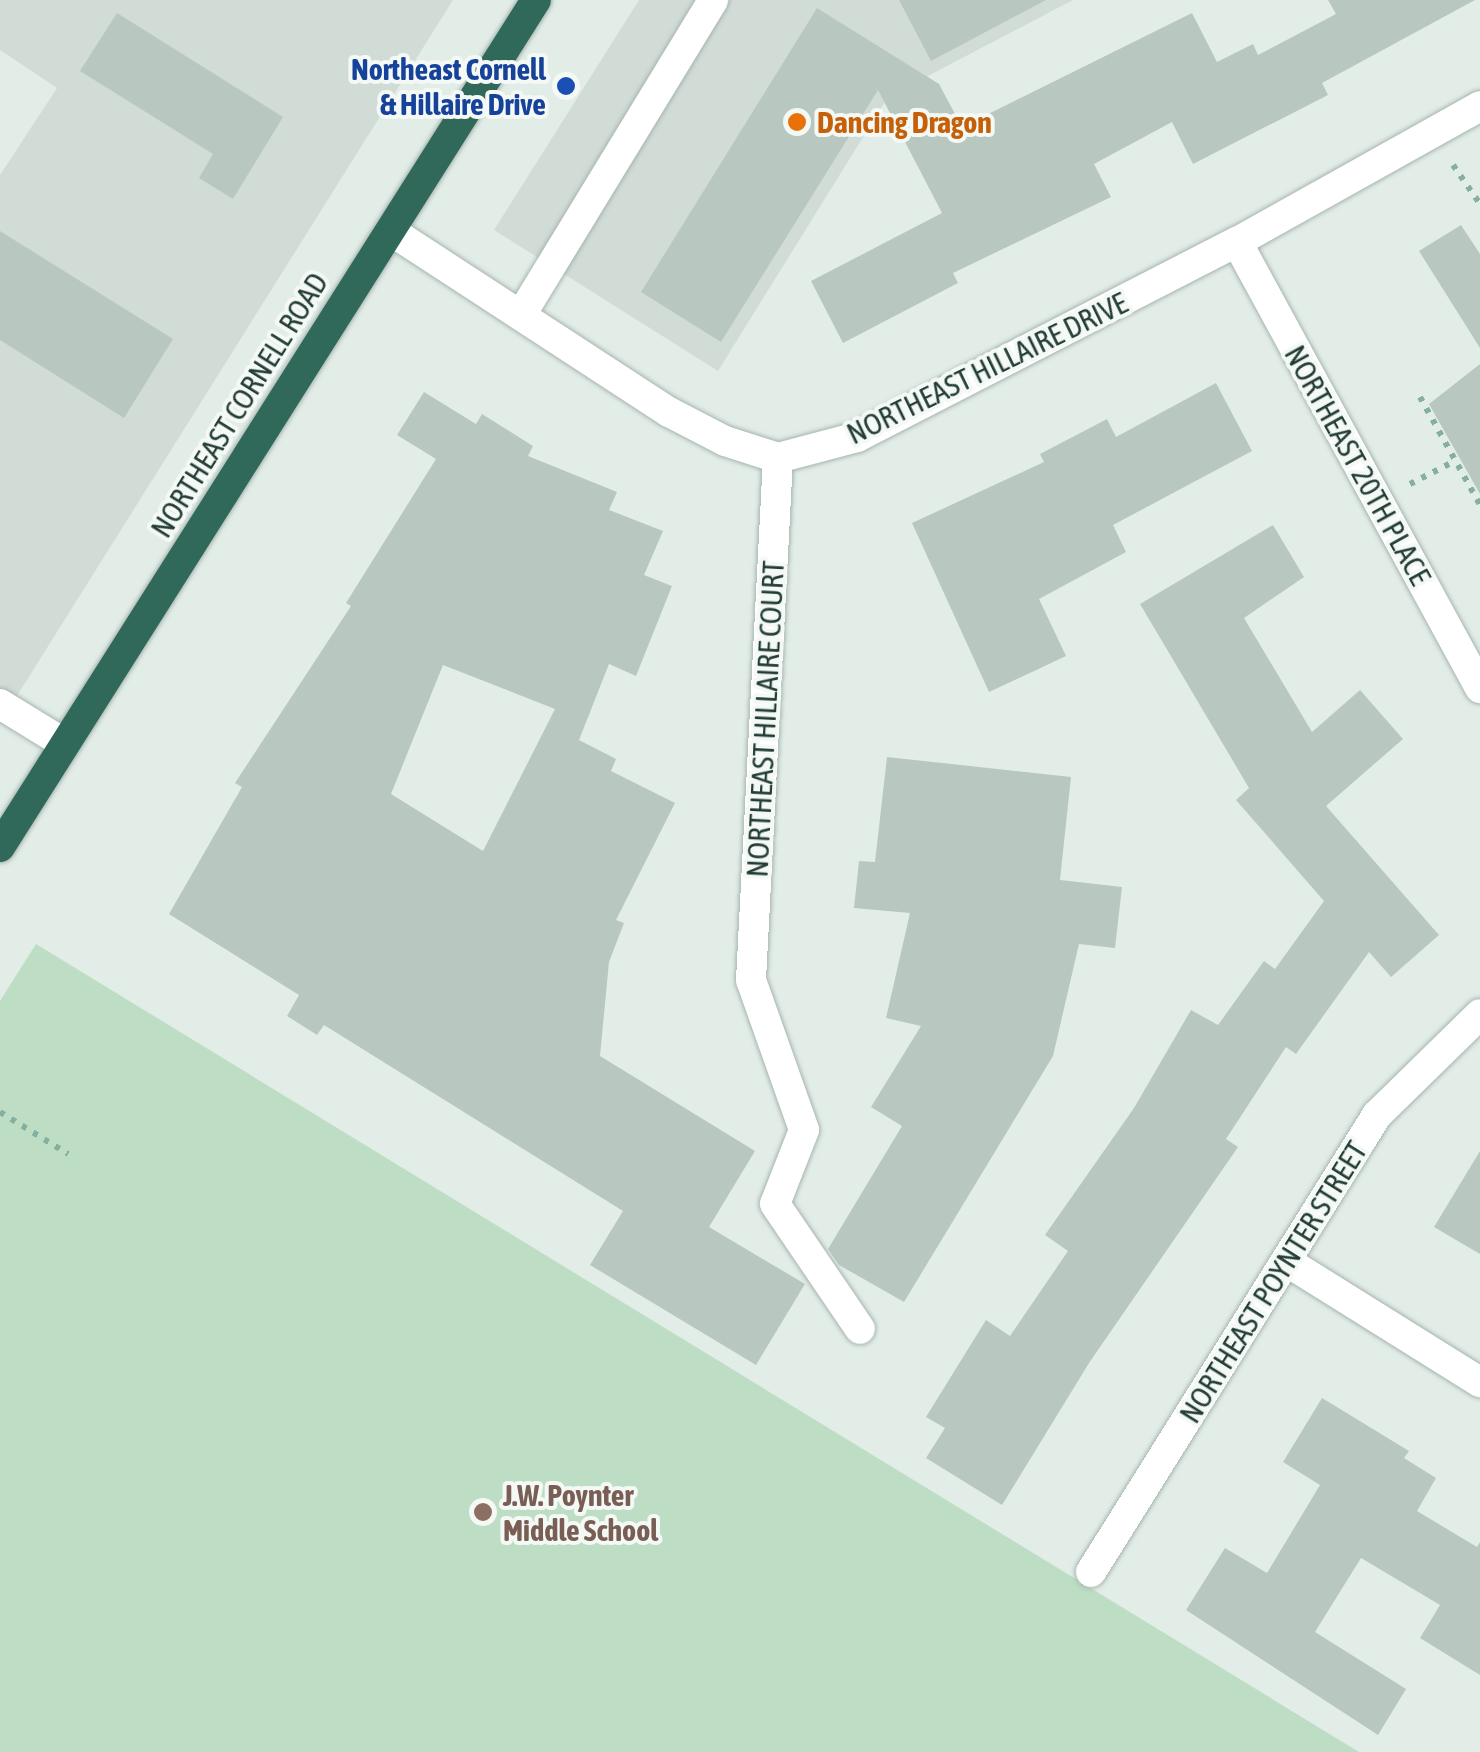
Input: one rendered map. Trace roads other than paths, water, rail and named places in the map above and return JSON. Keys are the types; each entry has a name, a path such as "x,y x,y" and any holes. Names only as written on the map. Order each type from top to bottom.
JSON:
{"highway":[{"name":"NORTHEAST CORNELL ROAD","path":"0,847 536,0"}],"street":[{"path":"521,315 713,0"},
{"name":"NORTHEAST HILLAIRE DRIVE","path":"778,458 857,438 1237,242 1480,106"},
{"path":"391,231 669,412 725,442 778,458"},
{"name":"NORTHEAST 20TH PLACE","path":"1237,242 1480,688"},
{"name":"NORTHEAST HILLAIRE COURT","path":"778,458 752,980 804,1130 775,1204 860,1329"},
{"path":"0,704 66,744"},
{"name":"NORTHEAST POYNTER STREET","path":"1092,1572 1377,1115 1480,1014"},
{"path":"1286,1261 1480,1382"}],"place":[{"name":"Northeast Cornell & Hillaire Drive","path":"566,86"},
{"name":"Dancing Dragon","path":"797,122"},
{"name":"J.W. Poynter Middle School","path":"483,1512"}]}
